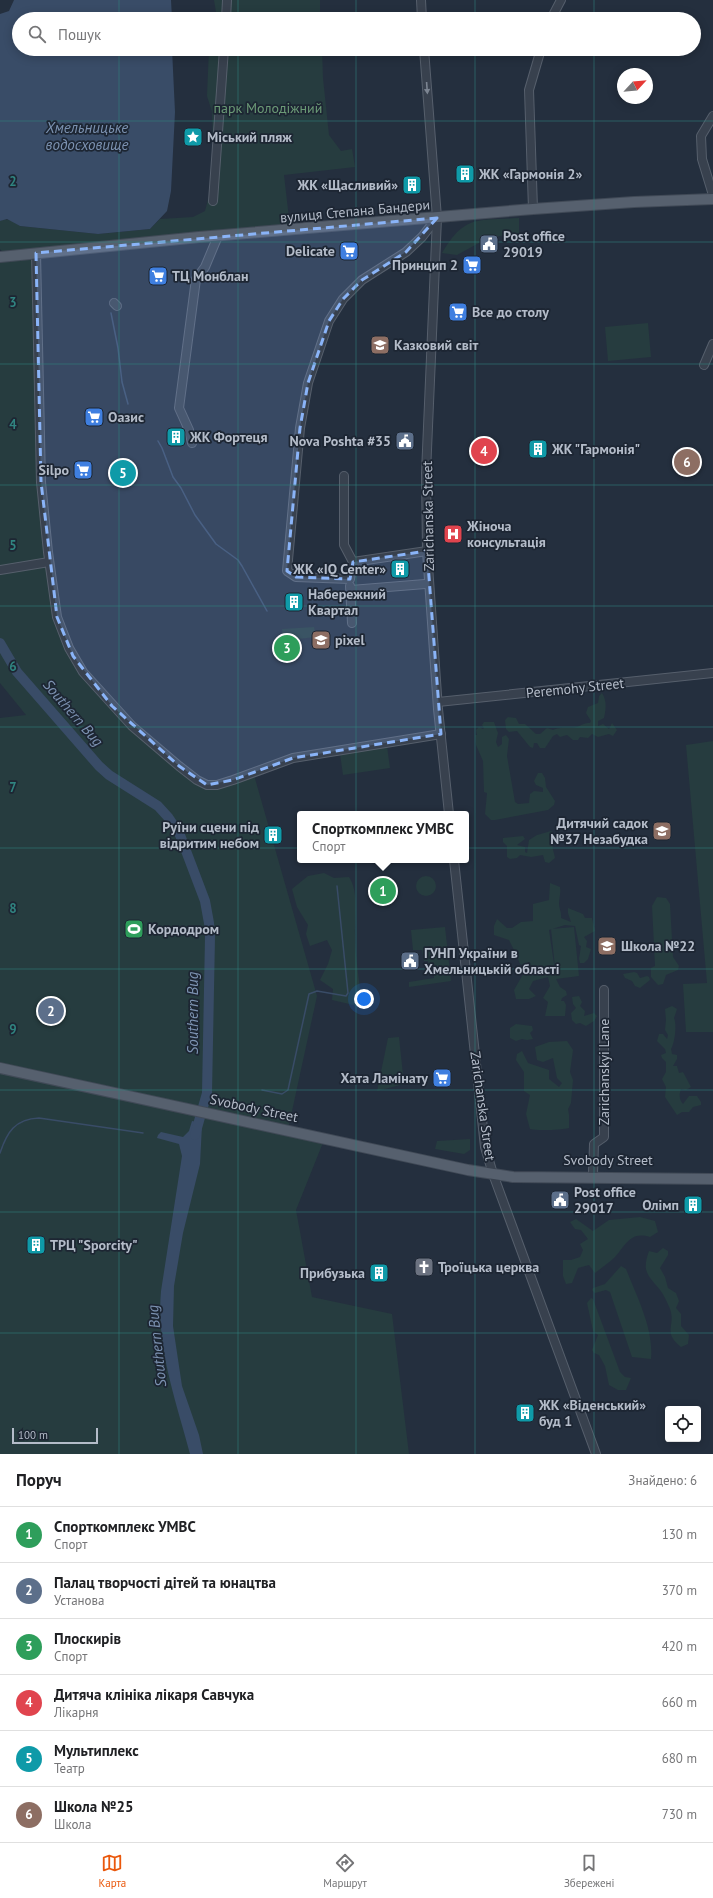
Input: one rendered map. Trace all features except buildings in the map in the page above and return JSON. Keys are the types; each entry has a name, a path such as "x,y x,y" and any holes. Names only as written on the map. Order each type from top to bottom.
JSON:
{"main road":[{"name":"вулиця Степана Бандери","path":"2,257 218,236 533,209 713,199"},
{"name":"Svobody Street","path":"0,1068 468,1170 498,1174 513,1173 713,1178"},
{"name":"Svobody Street","path":"670,1176 713,1174"}],"street":[{"path":"226,12 227,0"},
{"path":"421,0 422,12"},
{"path":"555,12 561,0"},
{"path":"213,201 223,56"},
{"name":"Zarichanska Street","path":"425,56 437,218 426,473 427,552 438,702 450,811"},
{"path":"533,209 529,90 539,56"},
{"path":"712,119 700,136 702,159 713,195"},
{"path":"350,580 296,577 287,571 300,428 308,383 329,321 343,299 362,280 406,252 422,237 437,218"},
{"path":"192,443 189,430 179,408 196,279 205,267 218,236"},
{"path":"36,253 41,482 49,562 57,617 68,648 83,672 132,726 179,766 204,784 212,785 225,783 293,758 441,734"},
{"path":"704,365 713,344"},
{"path":"344,476 344,545 353,562 350,580 352,623"},
{"path":"353,562 427,552"},
{"path":"3,570 49,562"},
{"path":"351,590 425,584"},
{"name":"Peremohy Street","path":"438,702 713,673"},
{"name":"Zarichanska Street","path":"454,863 485,1147 498,1174 596,1454"},
{"name":"Zarichanskyi Lane","path":"596,1175 594,1144 604,1137 604,990"}],"highlighted area":[{"path":"437,218 406,252 362,280 343,299 329,321 308,383 300,428 287,571 296,577 350,579 353,562 427,551 441,734 293,758 233,780 207,785 179,766 112,706 73,656 57,617 41,482 36,253"}],"green space":[{"path":"214,0 320,0 320,12 216,12"},
{"name":"парк Молодіжний","path":"209,56 322,56 329,135 341,151 352,149 355,167 284,175 290,227 4,254 0,249 0,221 3,220 10,220 20,226 98,234 150,229 160,219 193,217 205,211 210,192 213,143 212,112 207,96"},
{"path":"519,218 519,233 488,238 457,255 442,253 450,240 458,232 474,222"},
{"path":"33,256 46,560 0,568 0,260"},
{"path":"648,323 651,357 608,361 605,327"},
{"path":"47,564 66,649 120,718 203,786 254,775 317,996 289,1125 232,1115 0,1066 0,718 26,715 0,683 0,573"},
{"path":"314,627 316,637 289,640 291,657 285,658 282,629"},
{"path":"602,693 606,705 604,718 598,721 598,726 603,724 609,729 612,723 617,730 613,736 609,734 598,737 592,734 588,738 580,737 578,740 573,740 567,735 560,737 557,734 553,736 545,748 540,748 537,743 534,743 533,748 530,747 517,731 509,732 506,729 505,720 508,717 516,718 519,724 525,724 536,734 540,734 547,728 553,730 559,728 571,728 590,723 591,721 586,713 588,707 598,703 599,696"},
{"path":"484,722 494,722 498,733 496,742 498,747 502,744 502,737 506,735 509,739 507,756 515,802 518,804 529,803 530,794 534,791 543,792 543,788 536,785 534,781 538,773 542,773 545,778 546,787 555,801 554,805 548,810 495,820 491,820 485,814 487,793 484,792 483,761 476,745 475,735 477,735 476,730 479,727 484,728 482,725"},
{"path":"713,741 713,1032 686,1032 683,984 707,983 686,745"},
{"path":"387,746 390,768 343,775 340,754"},
{"path":"551,831 557,837 553,845 555,858 549,863 545,862 543,855 531,857 520,855 517,858 510,859 507,857 507,846 503,842 503,838 523,836 525,839 517,845 525,847 525,852 527,853 529,840 537,835"},
{"path":"324,873 334,878 349,877 354,890 356,904 356,950 361,998 358,1006 332,1000 333,989 320,980 328,964 332,950 327,940 310,946 306,934 308,925 297,907 292,889 308,876"},
{"path":"426,876 433,879 436,886 433,893 426,896 419,893 416,886 419,879"},
{"path":"550,883 560,887 559,904 561,918 571,922 568,908 583,914 585,918 592,918 595,931 584,937 587,941 586,947 591,949 588,959 584,963 580,963 579,959 581,946 579,945 575,926 565,925 553,929 574,927 579,976 556,979 560,987 566,991 567,995 562,998 561,1001 564,1001 566,1005 565,1016 545,1016 548,1002 543,998 550,986 548,977 533,981 529,989 536,996 529,999 516,999 514,990 526,969 525,966 520,964 518,959 513,954 514,950 509,940 494,935 494,926 497,919 507,928 512,928 521,922 533,921 533,904 549,900","holes":["551,929 556,977 549,930"]},
{"path":"657,897 666,898 670,904 673,957 679,966 678,970 666,975 663,984 658,985 651,977 651,968 655,966 652,906"},
{"path":"445,927 451,981 409,987 409,982 434,978 433,967 429,967 428,961 424,961 422,950 413,950 411,930"},
{"path":"634,972 637,973 640,978 647,976 650,980 640,988 635,986 632,981 625,978 623,974"},
{"path":"579,996 582,1002 580,1006 585,1011 584,1016 594,1013 597,1016 594,1021 586,1026 580,1023 576,1024 572,1020 571,1013 576,1008 573,1004 572,997"},
{"path":"672,1006 677,1009 674,1018 675,1029 671,1049 672,1054 677,1055 677,1059 673,1066 677,1066 679,1073 683,1072 691,1087 686,1090 681,1089 680,1099 683,1104 689,1096 697,1096 701,1102 701,1105 693,1107 689,1112 682,1112 677,1115 665,1097 666,1087 662,1079 666,1072 666,1062 661,1055 666,1053 665,1049 657,1041 659,1034 663,1034 667,1039 668,1035 665,1030 665,1009"},
{"path":"516,1024 532,1026 533,1030 530,1033 533,1039 522,1039 516,1041 510,1038 510,1028"},
{"path":"399,1037 404,1084 377,1091 388,1038"},
{"path":"567,1041 573,1050 570,1072 573,1080 571,1103 568,1109 569,1128 550,1130 530,1129 526,1114 530,1095 524,1091 524,1072 516,1060 517,1054 522,1051 528,1063 549,1070 549,1079 559,1087 562,1083 557,1078 553,1058 543,1062 537,1060 535,1047 549,1042"},
{"path":"0,1071 324,1140 296,1210 312,1297 392,1314 409,1454 0,1454"},
{"path":"470,1139 470,1150 464,1154 435,1149 437,1141"},
{"path":"640,1217 655,1221 658,1232 650,1237 638,1236 629,1240 613,1259 595,1273 589,1265 578,1268 572,1283 566,1284 563,1276 563,1260 571,1260 580,1257 583,1250 580,1244 588,1239 581,1230 575,1229 570,1222 576,1219 593,1231 609,1220"},
{"path":"663,1248 668,1251 668,1255 660,1268 665,1277 668,1288 676,1293 679,1301 676,1308 681,1314 681,1326 689,1335 688,1344 681,1347 672,1337 672,1320 668,1304 650,1278 646,1269 646,1260 649,1251 657,1253"},
{"path":"621,1266 626,1269 644,1313 650,1336 651,1359 632,1357 610,1292 606,1290 595,1293 592,1290 593,1288 605,1284"},
{"path":"591,1298 593,1299 620,1372 625,1377 631,1378 626,1390 618,1390 609,1385 605,1366 599,1355 594,1353 592,1350 598,1335 593,1331 587,1303"}],"water":[{"name":"Хмельницьке водосховище","path":"14,0 171,0 172,12 12,12 12,56 172,56 175,112 171,191 167,211 150,229 98,234 20,226 7,219 0,221 0,14 9,11"},
{"path":"192,1121 201,1123 202,1125 200,1164 183,1233 174,1286 173,1326 182,1386 199,1435 203,1454 190,1454 168,1374 161,1333 160,1312 161,1291 182,1156 179,1144 157,1138 161,1132 183,1137 189,1131"}],"waterway":[{"path":"111,313 118,348 122,382 128,404"},
{"path":"158,441 173,477 181,488 195,515 216,544 238,560 267,611"},
{"name":"Southern Bug","path":"0,643 17,672 99,766 109,775 158,806 168,817 180,835 205,901 210,937 207,1093 195,1135"},
{"path":"262,1090 282,1094 288,1090 309,994 317,991 346,996 348,993 337,886"},
{"path":"0,1153 9,1133 13,1128 18,1124 31,1119 39,1118 143,1133"}],"place":[{"name":"Міський пляж","path":"193,137"},
{"name":"ЖК «Гармонія 2»","path":"465,174"},
{"name":"ЖК «Щасливий»","path":"412,185"},
{"name":"Post office 29019","path":"489,244"},
{"name":"Delicate","path":"349,251"},
{"name":"Принцип 2","path":"472,265"},
{"name":"ТЦ Монблан","path":"158,276"},
{"name":"Все до столу","path":"458,312"},
{"name":"Казковий світ","path":"380,345"},
{"name":"Оазис","path":"94,417"},
{"name":"ЖК Фортеця","path":"176,437"},
{"name":"Nova Poshta #35","path":"405,441"},
{"name":"ЖК \"Гармонія\"","path":"538,449"},
{"name":"Дитяча клініка лікаря Савчука","path":"484,451"},
{"name":"Школа №25","path":"687,462"},
{"name":"Silpo","path":"83,470"},
{"name":"Мультиплекс","path":"123,473"},
{"name":"Жіноча консультація","path":"453,534"},
{"name":"ЖК «IQ Center»","path":"400,569"},
{"name":"Набережний Квартал","path":"294,602"},
{"name":"pixel","path":"321,640"},
{"name":"Плоскирів","path":"287,648"},
{"name":"Дитячий садок №37 Незабудка","path":"662,831"},
{"name":"Руїни сцени під відритим небом","path":"273,835"},
{"name":"Спорткомплекс УМВС","path":"383,891"},
{"name":"Кордодром","path":"134,929"},
{"name":"Школа №22","path":"607,946"},
{"name":"ГУНП України в Хмельницькій області","path":"410,961"},
{"name":"Палац творчості дітей та юнацтва","path":"51,1011"},
{"name":"Хата Ламінату","path":"442,1078"},
{"name":"Post office 29017","path":"560,1200"},
{"name":"Олімп","path":"693,1205"},
{"name":"ТРЦ \"Sporcity\"","path":"36,1245"},
{"name":"Троїцька церква","path":"424,1267"},
{"name":"Прибузька","path":"379,1273"},
{"name":"ЖК «Віденський» буд 1","path":"525,1413"}]}
